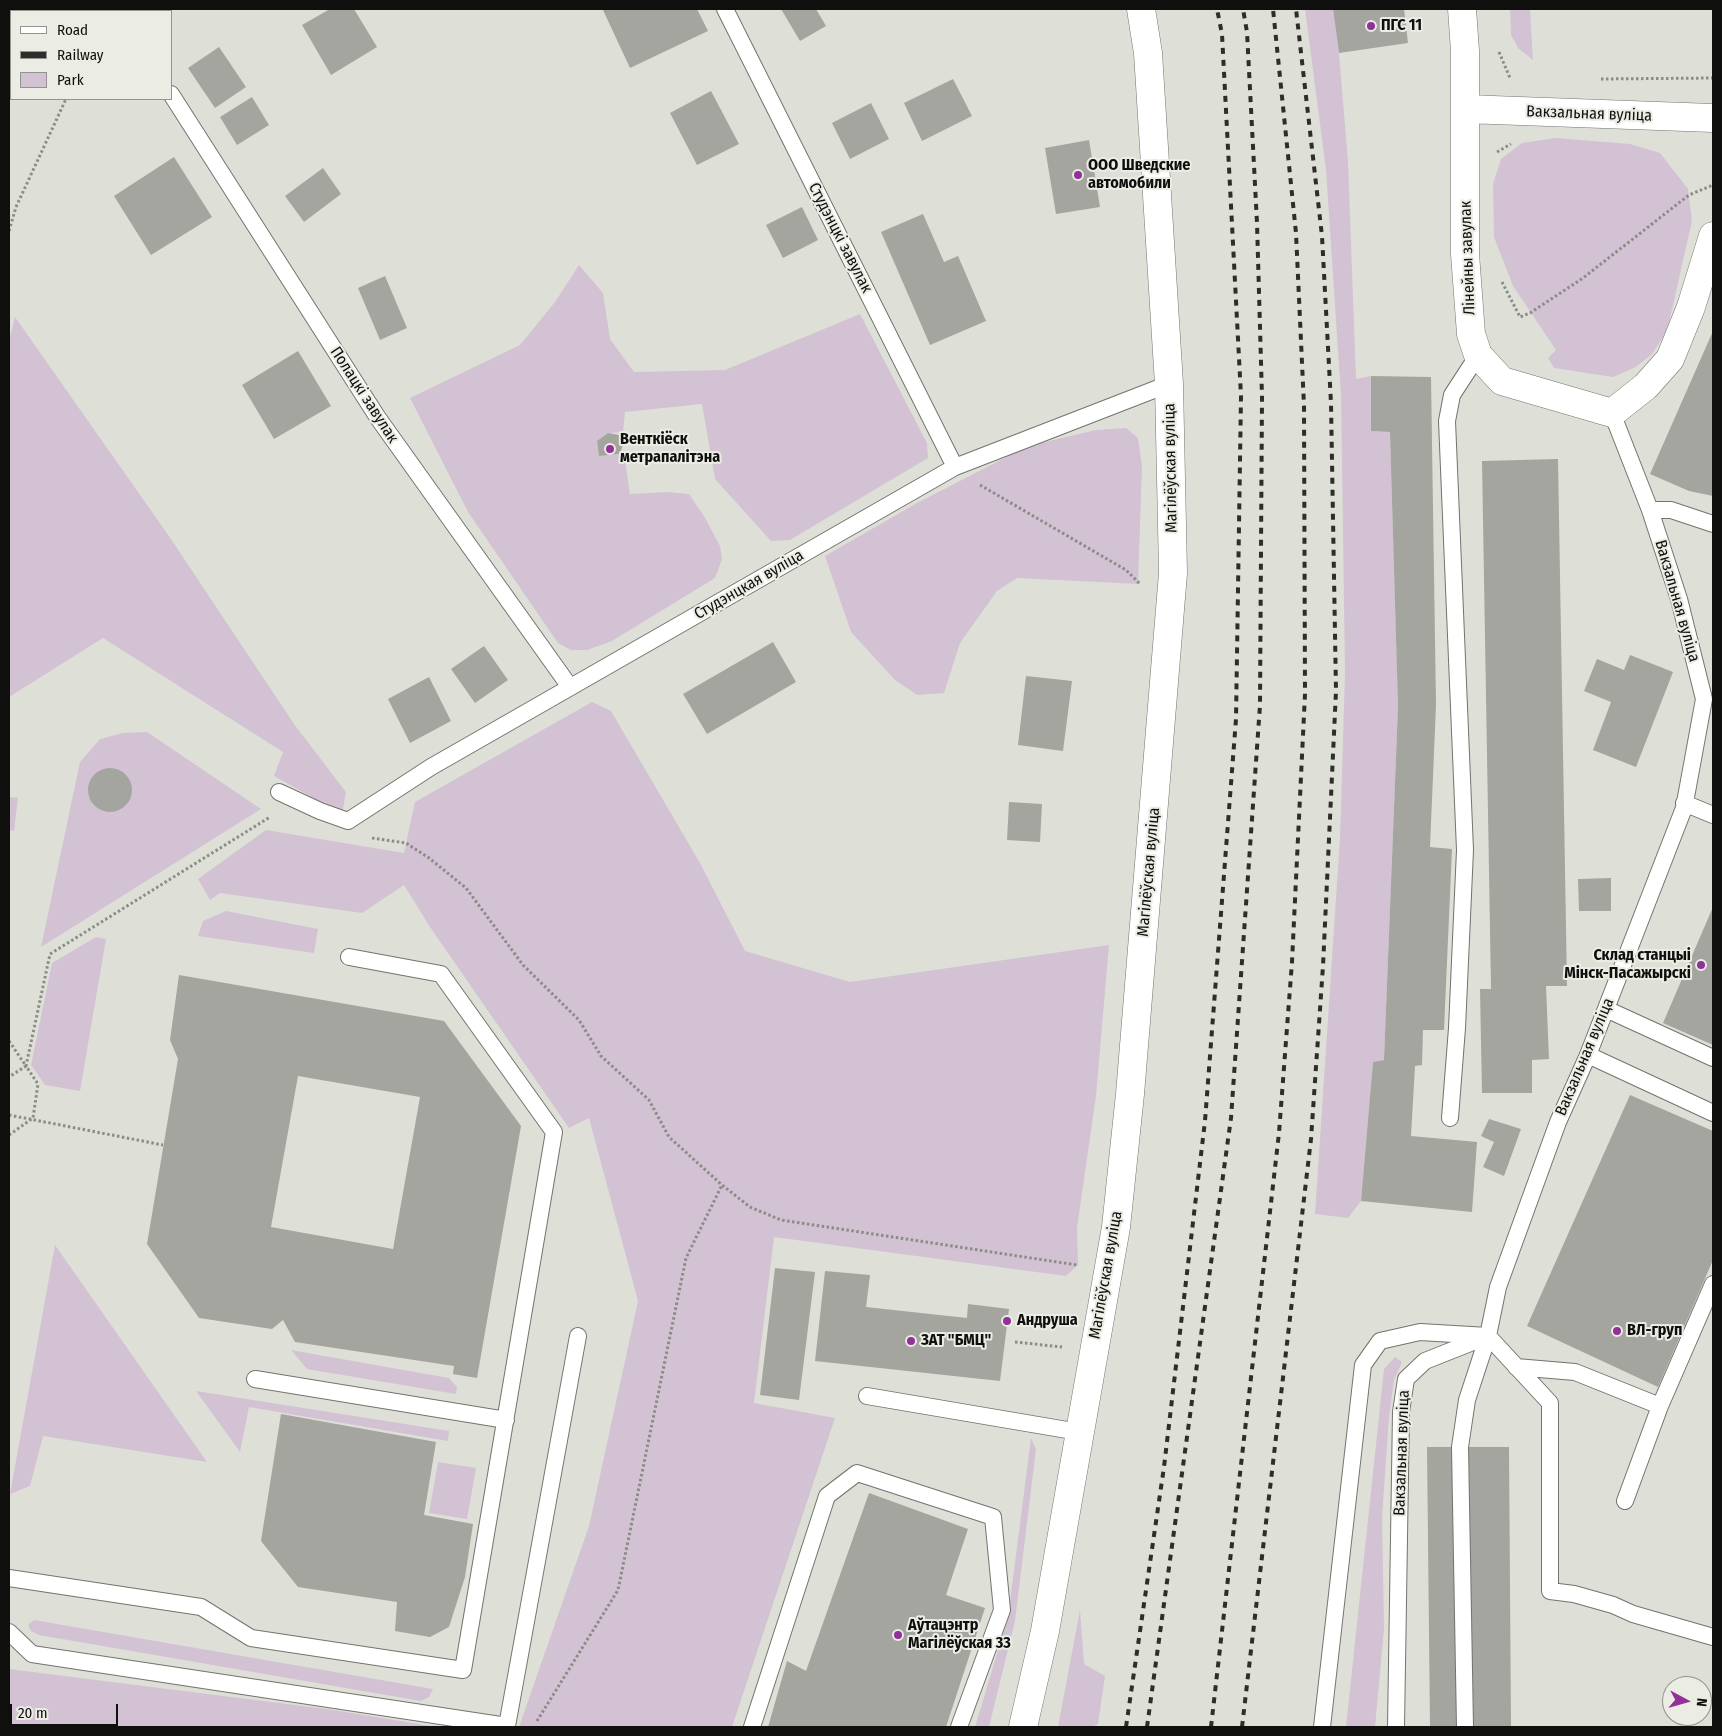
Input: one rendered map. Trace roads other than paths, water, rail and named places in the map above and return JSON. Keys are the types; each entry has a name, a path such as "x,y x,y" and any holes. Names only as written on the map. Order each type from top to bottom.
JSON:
{"street":[{"name":"Магілёўская вуліца","path":"1022,1727 1045,1631 1116,1227 1130,1094 1173,573 1169,384 1148,53 1141,9"},
{"name":"Лінейны завулак","path":"1462,9 1465,50 1465,254 1471,334 1478,355 1502,381 1612,413"},
{"name":"Вакзальная вуліца","path":"1465,109 1713,118"},
{"path":"1612,413 1646,386 1670,359 1691,308 1713,236"}],"lane":[{"name":"Студэнцкі завулак","path":"725,9 955,467"},
{"name":"Полацкі завулак","path":"172,96 378,418 570,687"},
{"path":"1450,1118 1457,1028 1465,850 1448,421 1452,394 1478,355"},
{"name":"Студэнцкая вуліца","path":"279,792 348,821 431,767 955,467 1169,384"},
{"name":"Вакзальная вуліца","path":"1396,1727 1401,1412 1406,1380 1425,1361 1488,1336 1498,1287 1558,1122 1588,1055 1684,804 1704,699 1679,599 1650,510 1612,413"},
{"path":"1650,510 1671,510 1713,524"},
{"path":"1684,804 1712,811"},
{"path":"9,1578 201,1607 251,1638 463,1670 554,1132 441,974 349,957"},
{"path":"1606,1009 1713,1058"},
{"path":"1588,1055 1713,1113"},
{"path":"1626,1501 1660,1406 1713,1284"},
{"path":"1322,1727 1363,1365 1380,1341 1420,1332 1488,1336 1550,1403 1550,1591 1574,1594 1613,1605 1633,1614 1713,1637"},
{"path":"9,1632 32,1654 507,1726 578,1336"},
{"path":"1465,1727 1460,1447 1467,1400 1488,1336"},
{"path":"1516,1367 1575,1372 1660,1406"},
{"path":"256,1379 506,1420"},
{"path":"867,1396 1079,1432"},
{"path":"752,1727 827,1496 857,1473 993,1517 1002,1610 959,1727"}],"railway":[{"path":"1126,1727 1164,1467 1205,1121 1236,719 1241,396 1222,34 1217,9"},
{"path":"1147,1727 1231,1118 1260,705 1262,397 1257,223 1247,32 1243,9"},
{"path":"1211,1727 1279,1133 1292,962 1305,694 1304,406 1296,233 1273,9"},
{"path":"1242,1727 1311,1139 1323,966 1336,691 1331,403 1322,236 1296,9"}],"place":[{"name":"ПГС 11","path":"1371,26"},
{"name":"ООО Шведские автомобили","path":"1078,175"},
{"name":"Венткіёск метрапалітэна","path":"610,449"},
{"name":"Склад станцыі Мінск-Пасажырскі","path":"1701,965"},
{"name":"Андруша","path":"1007,1321"},
{"name":"ВЛ-груп","path":"1617,1331"},
{"name":"ЗАТ \"БМЦ\"","path":"911,1341"},
{"name":"Аўтацэнтр Магілёўская 33","path":"898,1635"}]}
